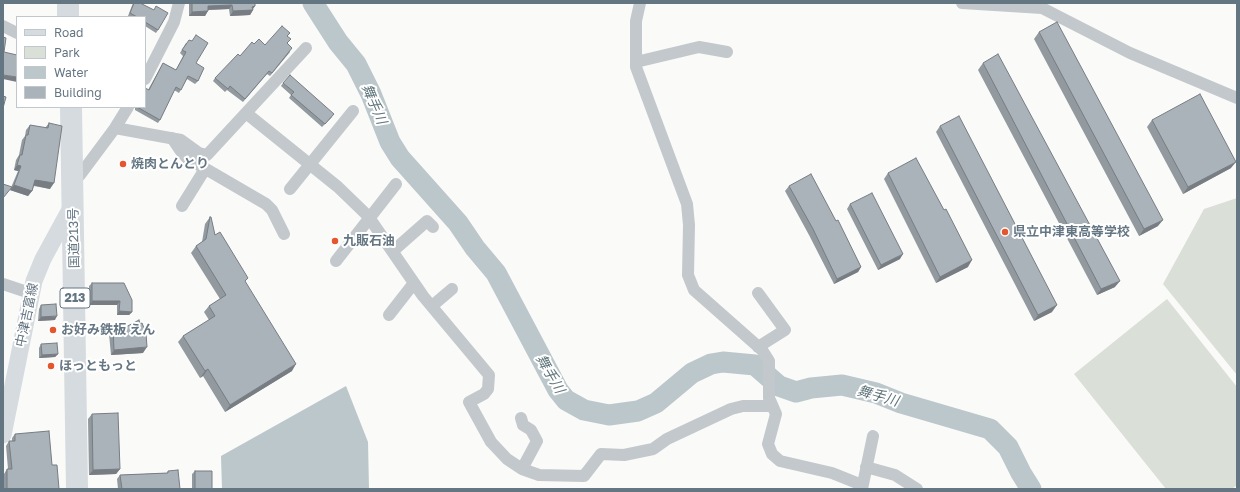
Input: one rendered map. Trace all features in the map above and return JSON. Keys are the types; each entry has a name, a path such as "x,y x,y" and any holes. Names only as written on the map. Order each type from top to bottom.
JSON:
{"highway":[{"path":"68,3 68,16"},
{"name":"国道213号","path":"71,108 74,203 77,489"}],"main road":[{"name":"中津吉富線","path":"3,435 30,293 43,259 74,203"}],"street":[{"path":"146,77 174,22 179,3"},
{"path":"640,3 636,21 636,62 639,74 687,204 689,225 688,264 690,282 700,297 758,347 769,361 768,398 771,406 775,410 776,419 768,444 775,458 780,461 832,473 862,487 873,436"},
{"path":"962,3 1042,8 1130,53 1237,98"},
{"path":"3,26 16,32"},
{"path":"636,62 699,46 726,52"},
{"path":"115,128 172,138 187,143 199,153 207,155 306,48"},
{"path":"73,178 80,175 115,128 127,108"},
{"path":"290,189 353,111"},
{"path":"246,113 338,187 370,218 414,283 489,375 488,390 484,394 469,402 491,442 507,460 522,469 539,474 584,476 601,454 624,454 653,449 668,439 732,409 743,406 771,406"},
{"path":"172,138 187,158 266,204 272,210 284,234"},
{"path":"182,206 205,169"},
{"path":"336,260 396,184"},
{"path":"393,251 427,220 433,226"},
{"path":"389,315 414,283"},
{"path":"3,284 30,293"},
{"path":"432,306 452,289"},
{"path":"758,293 785,330 758,347"},
{"path":"521,418 523,425 531,430 538,441 522,469"},
{"path":"866,467 895,475 917,489"}],"green space":[{"path":"1237,198 1237,375 1163,284 1204,209"},
{"path":"1167,299 1237,387 1237,485 1232,489 1166,489 1074,374"}],"water":[{"path":"346,386 368,442 369,489 222,489 221,456"}],"building":[{"path":"134,3 140,3 154,10 156,6 168,13 158,30 146,23 146,16 135,16 130,13"},
{"path":"192,3 255,3 255,6 252,7 253,10 233,11 232,5 208,6 208,11 192,12"},
{"path":"1057,22 1163,220 1144,229 1039,32"},
{"path":"282,26 290,33 287,36 291,39 287,43 292,48 272,73 269,71 245,99 230,86 228,89 215,78 238,54 240,56 252,42 254,44 259,39 265,45"},
{"path":"196,35 208,43 196,63 204,68 198,81 188,76 181,90 176,87 160,120 139,108 146,108 146,88 149,90 163,63 176,70 186,52 182,50 189,40 192,41"},
{"path":"3,37 6,38 4,52 16,55 16,77 3,75"},
{"path":"998,54 1120,281 1101,289 983,63"},
{"path":"290,75 334,114 325,124 291,95 294,92 283,83"},
{"path":"1200,94 1236,162 1188,187 1152,120"},
{"path":"3,96 6,97 3,108"},
{"path":"959,116 1057,305 1038,315 940,126"},
{"path":"49,123 62,126 54,183 35,180 32,191 14,185 21,166 17,165 20,155 22,155 26,135 28,135 30,125 48,128"},
{"path":"916,158 944,210 946,209 972,260 940,277 888,173"},
{"path":"811,174 836,221 838,220 861,267 837,279 813,229 789,186"},
{"path":"3,184 12,187 3,198"},
{"path":"872,193 903,254 881,265 850,204"},
{"path":"210,217 215,235 220,232 248,278 245,281 296,364 230,405 208,369 205,371 183,336 215,316 209,306 226,295 196,246 206,239"},
{"path":"92,283 124,283 132,300 132,312 119,311 120,301 92,301"},
{"path":"56,304 57,316 41,317 41,305"},
{"path":"139,320 140,324 142,323 146,333 147,347 114,350 113,329 124,328"},
{"path":"57,343 58,354 42,355 41,344"},
{"path":"118,413 120,469 93,470 92,414"},
{"path":"49,431 52,465 57,465 59,489 7,489 7,469 12,469 9,441 15,441 15,434"},
{"path":"178,470 180,489 122,489 120,475 168,473 168,471"},
{"path":"195,471 212,471 212,489 195,489"}],"waterway":[{"name":"舞手川","path":"313,3 338,42 356,64 371,94 390,142 400,158 458,223 475,248 496,273 558,390 566,400 584,410 609,415 638,411 656,403 692,373 711,364 723,362 755,365 779,386 796,392 811,388 842,385 876,393 901,403 990,429 1008,447 1031,489"}],"place":[{"name":"焼肉とんとり","path":"123,164"},
{"name":"県立中津東高等学校","path":"1005,232"},
{"name":"九販石油","path":"335,241"},
{"name":"お好み鉄板 えん","path":"53,330"},
{"name":"ほっともっと","path":"51,366"}]}
